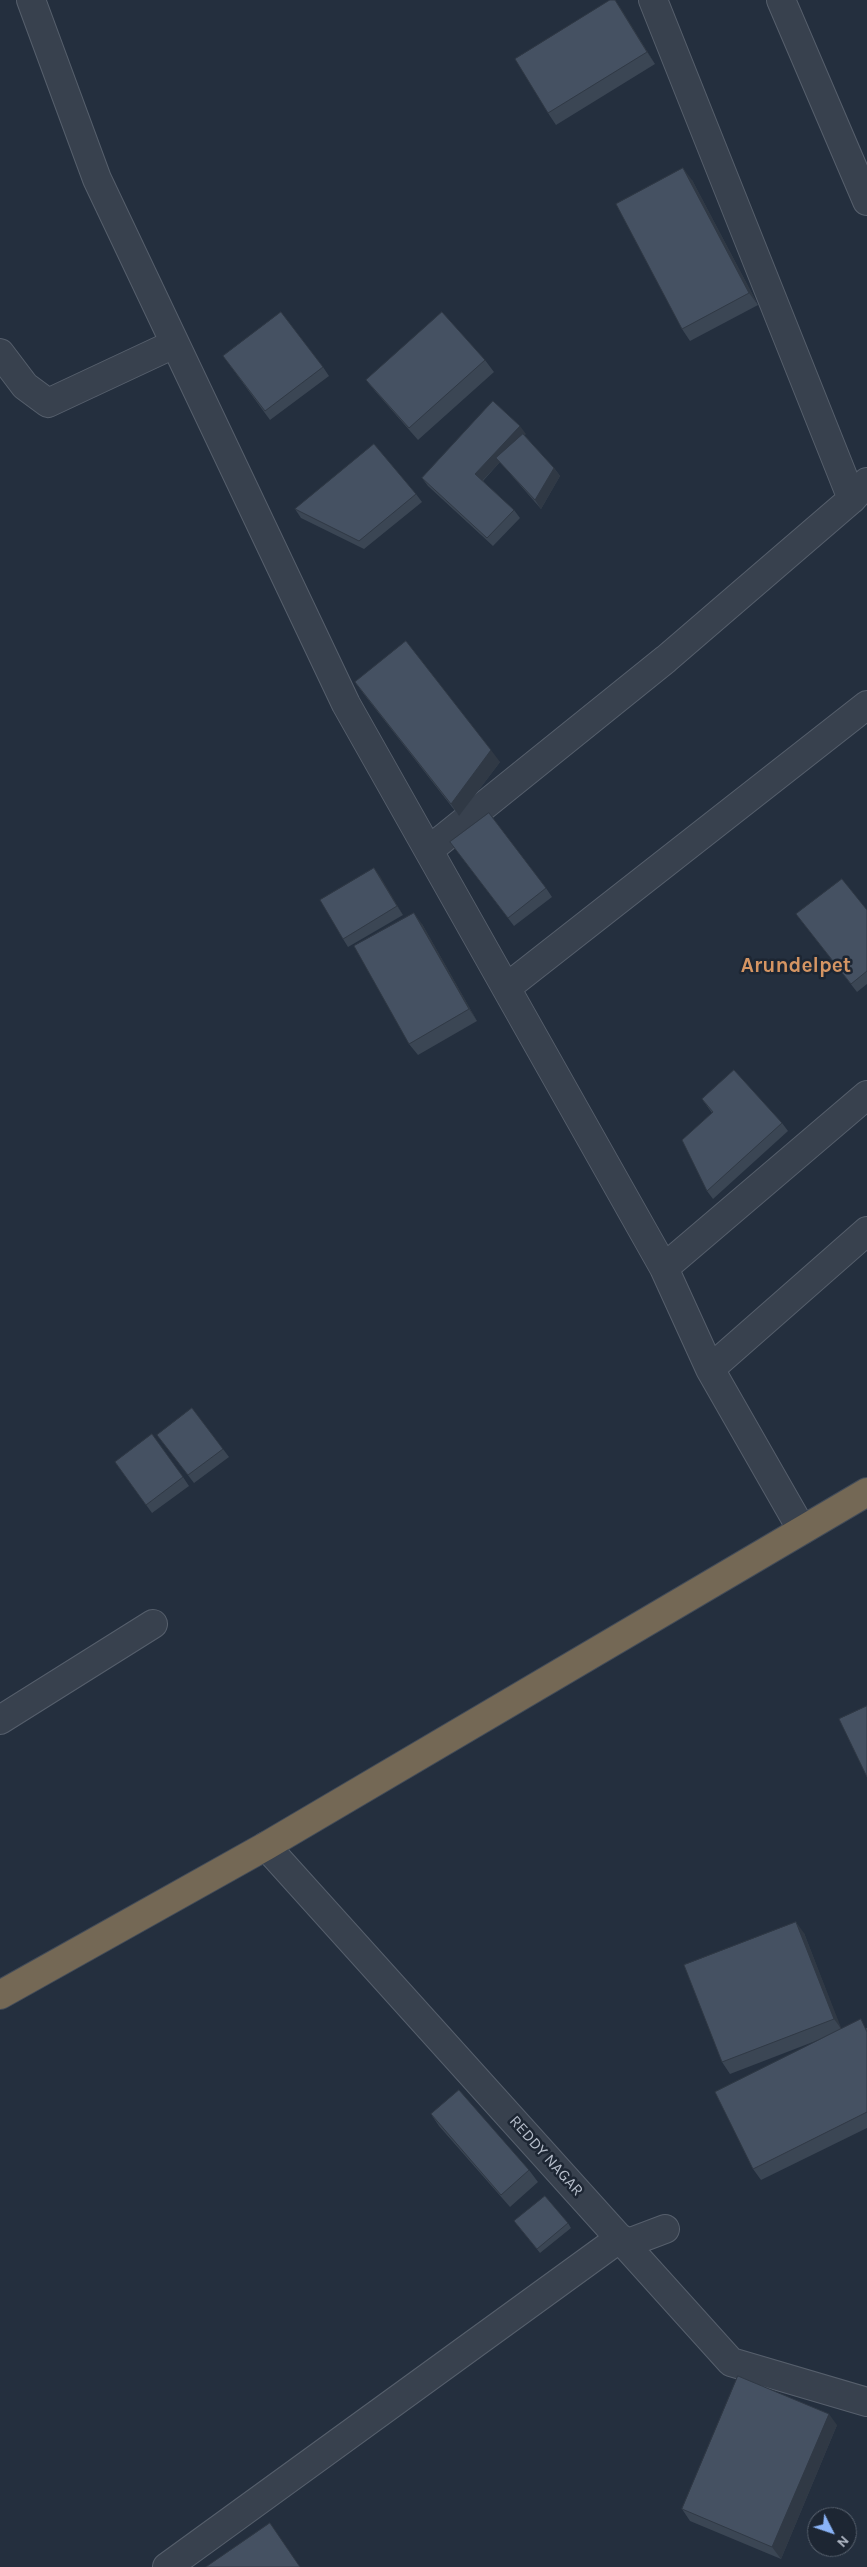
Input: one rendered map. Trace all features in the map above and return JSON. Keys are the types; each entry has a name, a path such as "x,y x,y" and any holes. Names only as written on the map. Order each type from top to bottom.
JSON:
{"highway":[{"path":"0,1994 266,1846 867,1492"}],"street":[{"path":"31,0 97,179 346,704 664,1268 710,1369 802,1530"},
{"path":"429,850 666,659 859,490 653,0"},
{"path":"781,0 867,201"},
{"path":"0,353 25,386 48,402 174,344"},
{"path":"506,988 867,705"},
{"path":"664,1268 867,1095"},
{"path":"710,1369 867,1232"},
{"path":"0,1720 153,1624"},
{"name":"REDDY NAGAR","path":"266,1846 731,2362 867,2402"},
{"path":"167,2567 620,2238 628,2243 665,2229"}],"building":[{"path":"610,0 615,0 647,52 548,113 515,59"},
{"path":"683,168 749,293 682,329 616,204"},
{"path":"281,312 323,367 265,411 223,356"},
{"path":"442,312 485,360 409,428 366,380"},
{"path":"493,401 520,426 475,474 514,510 487,538 422,478"},
{"path":"523,434 554,468 535,500 496,458"},
{"path":"374,444 416,494 359,541 295,509"},
{"path":"406,641 491,750 451,804 355,682"},
{"path":"489,813 546,888 508,918 450,842"},
{"path":"374,868 397,906 343,939 320,900"},
{"path":"842,879 867,910 867,971 851,984 796,914"},
{"path":"414,913 469,1009 409,1044 354,946"},
{"path":"734,1070 782,1123 707,1191 682,1140 713,1112 702,1099"},
{"path":"192,1408 223,1449 188,1475 157,1435"},
{"path":"152,1434 183,1477 146,1505 115,1462"},
{"path":"867,1706 867,1777 839,1719"},
{"path":"796,1922 834,2019 722,2062 684,1965"},
{"path":"861,2019 867,2032 867,2112 753,2169 715,2092"},
{"path":"459,2090 529,2170 501,2195 431,2114"},
{"path":"545,2196 568,2223 537,2249 514,2221"},
{"path":"738,2376 829,2414 772,2547 682,2509"},
{"path":"270,2523 300,2567 206,2567"}],"district":[{"name":"Arundelpet","path":"796,966"}]}
